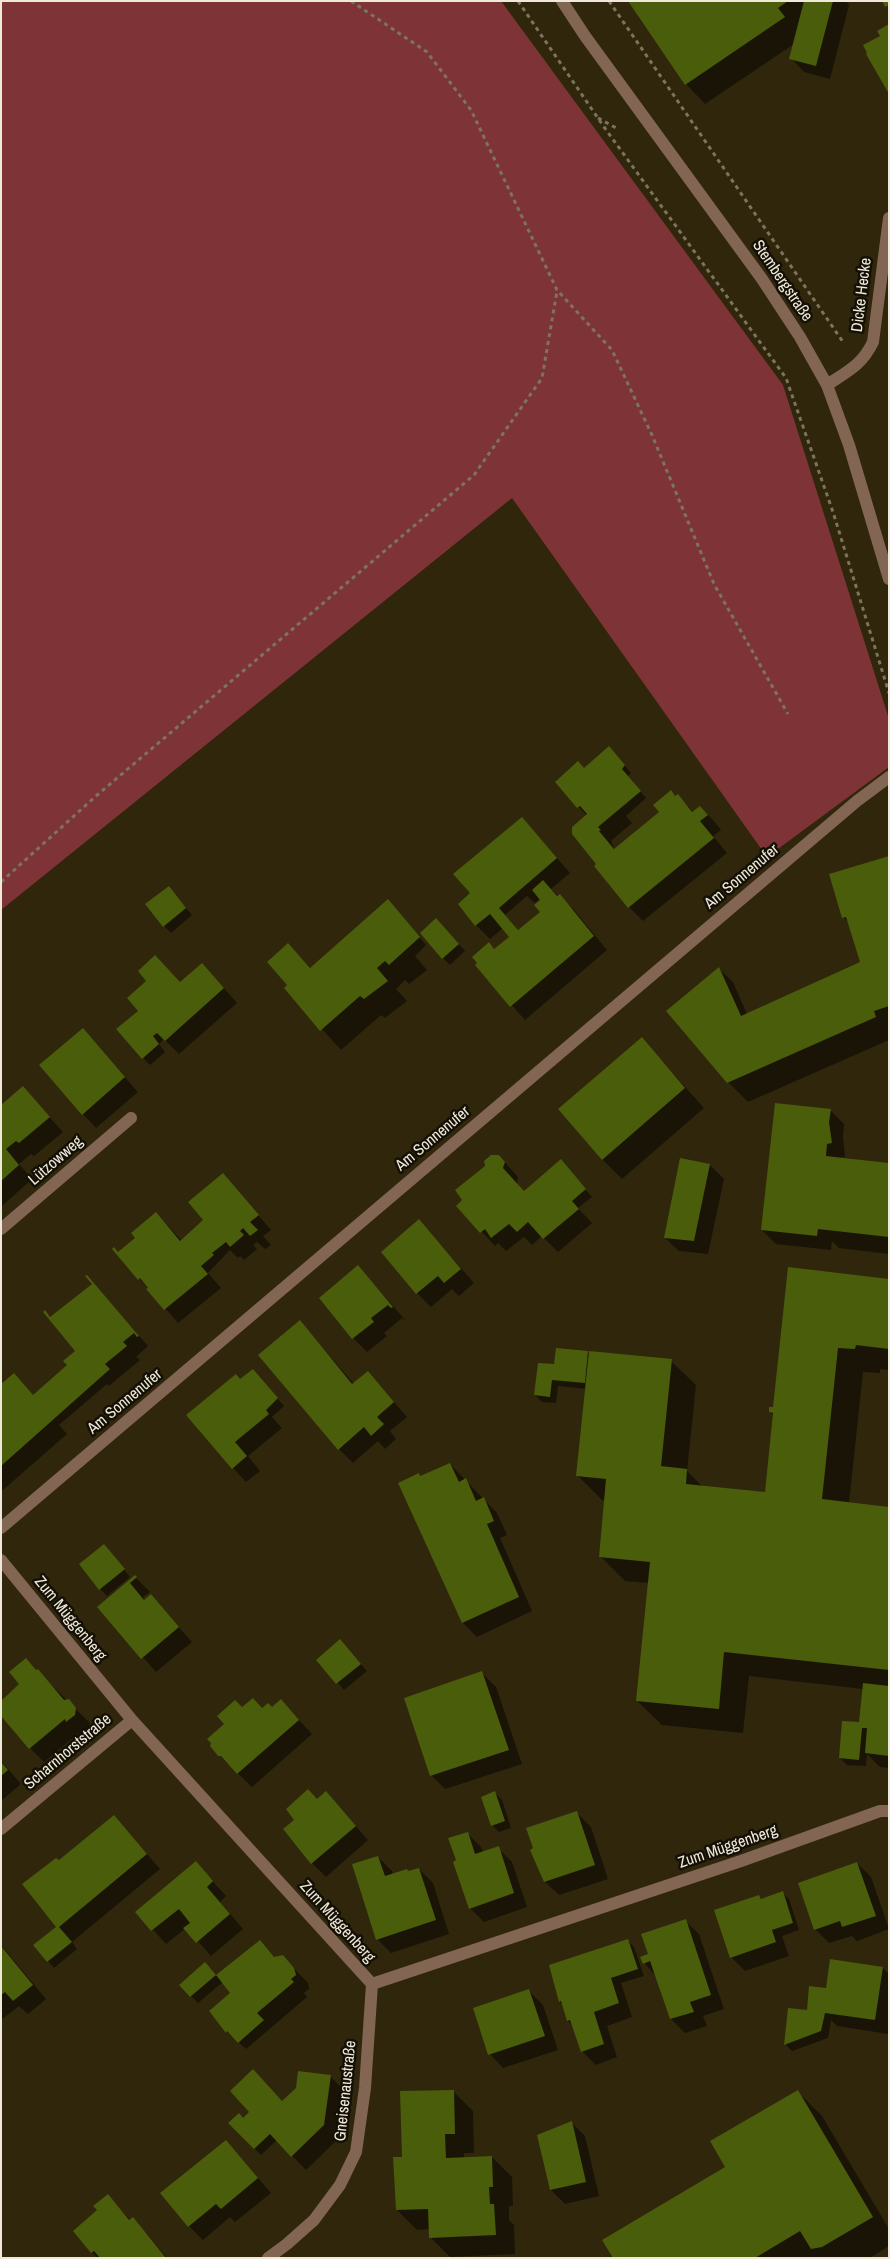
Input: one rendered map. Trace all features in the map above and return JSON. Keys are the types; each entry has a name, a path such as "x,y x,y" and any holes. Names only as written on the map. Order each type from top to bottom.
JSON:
{"street":[{"name":"Stembergstraße","path":"555,1 585,36"},
{"name":"Stembergstraße","path":"562,1 585,36 762,279 800,337 827,385 850,445 889,579"},
{"name":"Dicke Hecke","path":"827,385 858,365 866,356 873,342 889,218"},
{"name":"Am Sonnenufer","path":"1,1528 827,826 889,777"},
{"name":"Lützowweg","path":"1,1229 131,1118"},
{"name":"Zum Müggenberg","path":"1,1560 132,1720 372,1984 741,1861 880,1811 889,1811"},
{"name":"Scharnhorststraße","path":"1,1829 132,1720"},
{"name":"Gneisenaustraße","path":"268,2258 314,2220 340,2185 356,2152 365,2088 372,1984"}],"path":[{"path":"351,1 427,52 471,110 558,290 612,350 652,435 714,584 788,714"},
{"path":"518,1 604,127 786,378 833,512 889,693"},
{"path":"609,1 858,365"},
{"path":"1,882 96,796 474,475 542,378 558,290"}],"shaded area":[{"path":"1,1 501,1 783,385 889,719 889,767 767,857 512,498 1,910"}],"building":[{"path":"628,1 788,1 778,8 785,17 685,85"},
{"path":"804,1 833,1 816,66 789,59"},
{"path":"882,1 889,1 889,5 885,7"},
{"path":"889,24 889,94 866,54 863,45 880,36 877,31"},
{"path":"609,746 625,765 622,769 641,791 598,827 601,830 599,831 614,849 659,812 653,805 671,790 675,796 678,794 692,812 700,806 708,815 700,821 714,838 628,908 594,866 596,864 572,834 572,827 587,814 580,806 577,808 555,782 578,761 584,768"},
{"path":"522,817 557,858 499,908 518,930 540,912 534,905 540,900 532,890 543,880 557,896 560,894 594,936 510,1007 475,965 477,963 472,957 489,942 494,949 509,937 490,914 475,926 458,904 470,893 453,874"},
{"path":"889,856 889,1006 874,1011 876,1017 727,1083 666,1011 719,967 741,1016 860,962 846,917 842,918 829,874"},
{"path":"169,886 186,908 163,927 145,904"},
{"path":"388,899 420,937 389,965 385,961 377,968 388,981 364,999 360,996 320,1031 284,988 287,985 267,962 288,943 310,968"},
{"path":"436,918 459,944 442,959 420,933"},
{"path":"155,955 180,982 202,963 224,988 165,1041 157,1033 153,1036 159,1044 142,1059 116,1029 138,1011 127,998 146,981 138,971"},
{"path":"83,1028 125,1077 82,1115 39,1065"},
{"path":"642,1037 685,1088 602,1160 558,1109"},
{"path":"23,1086 50,1117 19,1143 16,1141 6,1149 19,1165 1,1181 1,1105"},
{"path":"775,1103 831,1109 829,1122 832,1143 827,1144 826,1156 889,1163 889,1237 818,1229 817,1236 761,1230"},
{"path":"491,1155 499,1155 505,1162 503,1168 524,1191 561,1159 586,1189 572,1201 579,1209 543,1239 528,1222 517,1232 509,1224 491,1238 485,1229 480,1233 456,1206 462,1200 455,1190 485,1166 484,1161"},
{"path":"680,1158 710,1164 694,1241 664,1238"},
{"path":"223,1173 259,1215 250,1222 258,1230 250,1236 243,1228 240,1231 244,1235 230,1247 226,1242 212,1253 214,1255 201,1266 208,1274 164,1310 146,1289 148,1288 140,1278 138,1280 112,1249 114,1247 118,1252 135,1238 131,1233 156,1212 180,1241 203,1220 188,1202"},
{"path":"419,1219 461,1269 444,1283 438,1276 416,1294 381,1252"},
{"path":"358,1265 393,1307 391,1308 388,1305 371,1318 374,1322 352,1339 319,1298"},
{"path":"788,1267 889,1279 889,1349 856,1345 855,1349 838,1348 822,1499 889,1507 889,1670 724,1652 719,1709 636,1701 650,1562 599,1557 606,1479 576,1476 589,1351 672,1359 661,1466 687,1469 686,1484 765,1492 773,1413 769,1412 769,1407 773,1407"},
{"path":"87,1275 139,1336 137,1337 134,1333 123,1342 127,1346 105,1364 110,1369 1,1466 1,1384 14,1373 33,1395 67,1365 63,1361 75,1351 43,1312 45,1310 50,1317 92,1284 85,1276"},
{"path":"300,1320 352,1384 368,1371 394,1402 377,1417 384,1424 371,1436 364,1427 338,1450 258,1355"},
{"path":"556,1348 588,1351 585,1383 552,1380 550,1397 534,1395 538,1363 554,1364"},
{"path":"253,1369 278,1398 266,1410 269,1414 235,1442 247,1456 232,1469 186,1415 236,1374 240,1379"},
{"path":"450,1463 459,1482 466,1478 476,1501 484,1497 494,1521 487,1524 519,1597 462,1623 398,1483 419,1473 420,1476"},
{"path":"104,1544 125,1569 99,1590 79,1564"},
{"path":"135,1575 137,1577 130,1583 144,1600 151,1594 179,1627 141,1659 97,1607"},
{"path":"340,1639 361,1664 336,1684 316,1660"},
{"path":"26,1658 36,1670 38,1669 64,1700 69,1699 76,1708 75,1715 66,1722 65,1719 29,1749 1,1716 1,1701 19,1684 9,1672"},
{"path":"482,1671 509,1750 430,1776 404,1698"},
{"path":"863,1683 889,1686 889,1756 865,1753 867,1728 862,1728 859,1760 839,1758 842,1721 859,1722"},
{"path":"253,1698 262,1708 268,1703 272,1707 281,1699 299,1720 237,1774 221,1756 218,1756 207,1739 224,1724 217,1716 235,1700 242,1707"},
{"path":"1,1762 8,1770 1,1776"},
{"path":"308,1789 317,1799 326,1791 356,1826 311,1864 283,1829 294,1820 286,1809"},
{"path":"495,1791 505,1821 491,1826 481,1797"},
{"path":"577,1811 595,1865 544,1882 530,1850 533,1848 526,1828"},
{"path":"114,1815 147,1854 59,1927 72,1942 47,1962 33,1945 56,1927 22,1884 56,1858 59,1860"},
{"path":"468,1832 475,1854 499,1846 514,1893 469,1909 453,1862 456,1860 448,1838"},
{"path":"378,1856 385,1876 407,1869 408,1871 419,1868 436,1920 376,1940 352,1864"},
{"path":"196,1861 213,1881 207,1887 230,1914 196,1943 183,1928 190,1923 179,1909 151,1931 135,1912"},
{"path":"857,1862 876,1916 842,1927 840,1921 814,1930 798,1883"},
{"path":"783,1891 793,1923 772,1930 776,1942 730,1958 714,1910 759,1895 761,1899"},
{"path":"686,1919 711,1995 690,2002 694,2012 670,2019 650,1961 643,1964 640,1957 648,1954 641,1934"},
{"path":"628,1939 638,1969 611,1978 619,2003 594,2012 604,2044 581,2052 570,2020 567,2021 561,2001 559,2002 549,1965"},
{"path":"260,1940 274,1957 283,1955 294,1968 296,1975 291,1979 294,1982 257,2013 264,2020 238,2043 227,2031 226,2033 209,2011 230,1993 216,1975"},
{"path":"1,1946 33,1985 13,2001 5,1992 1,1995"},
{"path":"830,1959 883,1967 875,2020 825,2013 821,2031 784,2045 788,2008 807,2010 809,1986 826,1988"},
{"path":"205,1962 216,1975 190,1997 179,1985"},
{"path":"529,1989 545,2036 488,2055 473,2008"},
{"path":"253,2069 282,2101 296,2088 298,2071 331,2075 324,2125 291,2157 270,2134 254,2149 228,2123 239,2113 243,2118 249,2112 230,2091"},
{"path":"454,2090 455,2134 445,2134 446,2158 492,2156 493,2187 489,2187 490,2204 494,2204 496,2235 429,2238 428,2209 396,2210 393,2157 402,2157 400,2091"},
{"path":"798,2090 873,2217 822,2247 811,2249 800,2231 755,2258 613,2258 602,2240 725,2167 710,2141"},
{"path":"572,2121 586,2182 550,2190 537,2135"},
{"path":"226,2140 258,2178 221,2209 216,2204 188,2227 160,2193"},
{"path":"108,2194 129,2220 133,2217 166,2258 100,2258 94,2251 91,2253 73,2231 97,2210 93,2206"}]}
